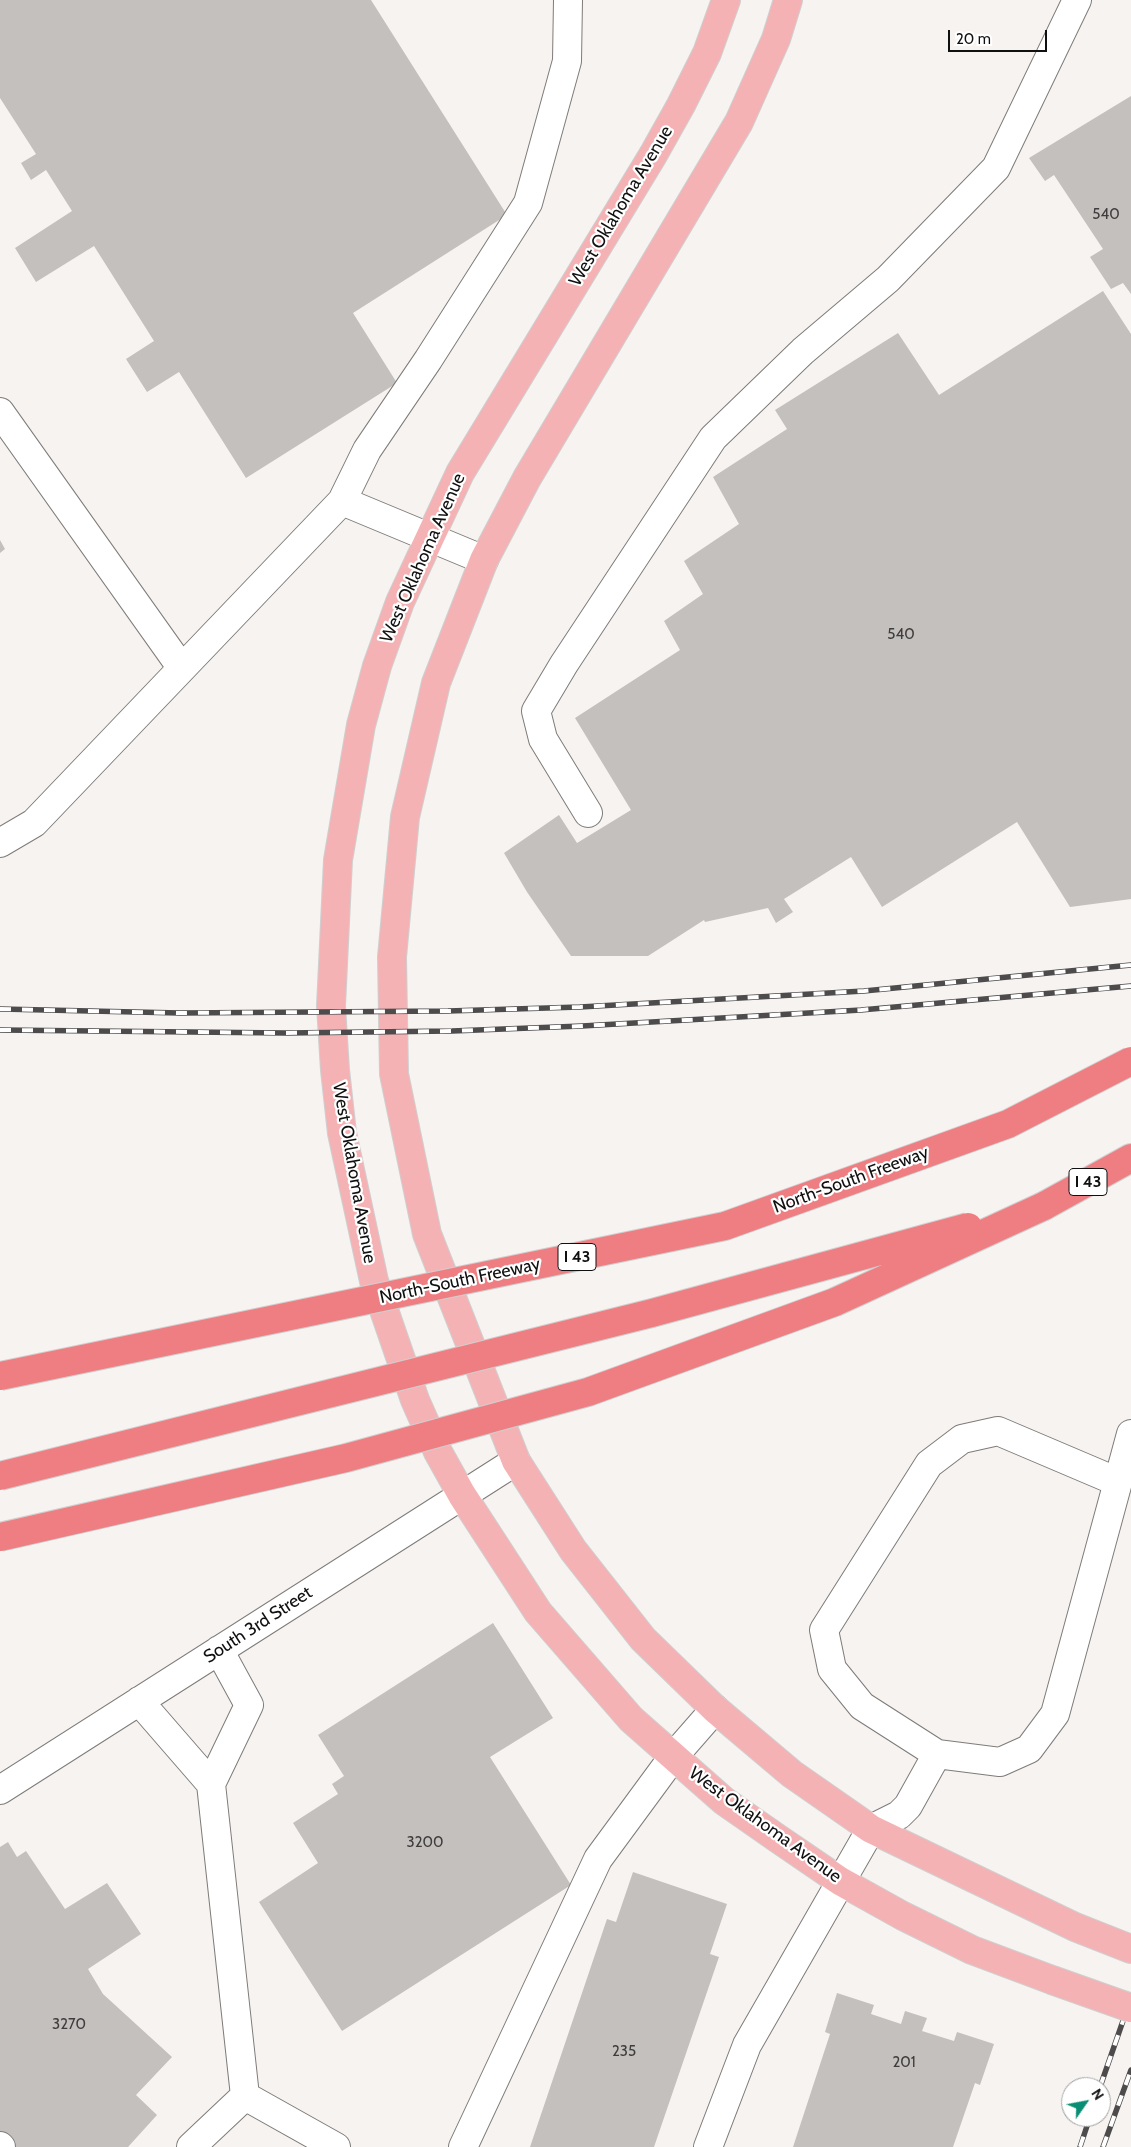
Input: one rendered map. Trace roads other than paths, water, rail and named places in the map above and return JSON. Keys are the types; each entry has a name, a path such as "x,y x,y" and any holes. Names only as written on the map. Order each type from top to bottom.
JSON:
{"highway":[{"name":"North-South Freeway","path":"0,1376 725,1226 1008,1124 1131,1061"},
{"name":"I 43","path":"0,1476 652,1313 1044,1206 1131,1158"},
{"path":"0,1537 346,1458 588,1392 835,1302 1044,1206"}],"main road":[{"name":"West Oklahoma Avenue","path":"726,0 707,52 681,105 653,155 460,473 428,538 400,602 377,666 361,725 338,860 331,1006 335,1070 342,1133 374,1282 392,1339 415,1400 438,1452 462,1495 538,1612 631,1719 724,1800 840,1881 903,1916 972,1950 1131,2008"},
{"path":"788,0 776,39 739,122 527,478 484,560 436,683 405,817 392,957 394,1074 427,1234 516,1460 574,1550 643,1639 715,1709 792,1774 871,1829 1075,1927 1131,1949"}],"street":[{"path":"0,843 34,823 342,500 367,450 428,360 528,203 567,61 568,0"},
{"path":"588,813 543,739 536,711 564,664 713,438 803,351 888,279 996,168 1077,0"},
{"path":"0,412 181,667"},
{"path":"342,500 428,538 484,560"},
{"path":"1118,1482 998,1431 962,1439 929,1464 824,1630 832,1669 862,1706 937,1754 1000,1762 1029,1749 1055,1714 1118,1482 1131,1434"},
{"name":"South 3rd Street","path":"0,1790 516,1460"},
{"path":"219,1650 249,1705 211,1784 245,2096"},
{"path":"139,1701 211,1784"},
{"path":"463,2147 598,1858 673,1757 715,1709"},
{"path":"708,2147 748,2045 840,1881 871,1829 900,1814 908,1806 937,1754"},
{"path":"191,2147 245,2096"},
{"path":"245,2096 336,2147"}],"railway":[{"path":"0,1009 180,1013 448,1011 580,1007 864,991 1131,965"},
{"path":"0,1030 286,1033 452,1031 582,1026 861,1010 1131,986"},
{"path":"1103,2077 1131,1998"},
{"path":"1103,2147 1131,2070"},
{"path":"1080,2147 1087,2127"}]}
